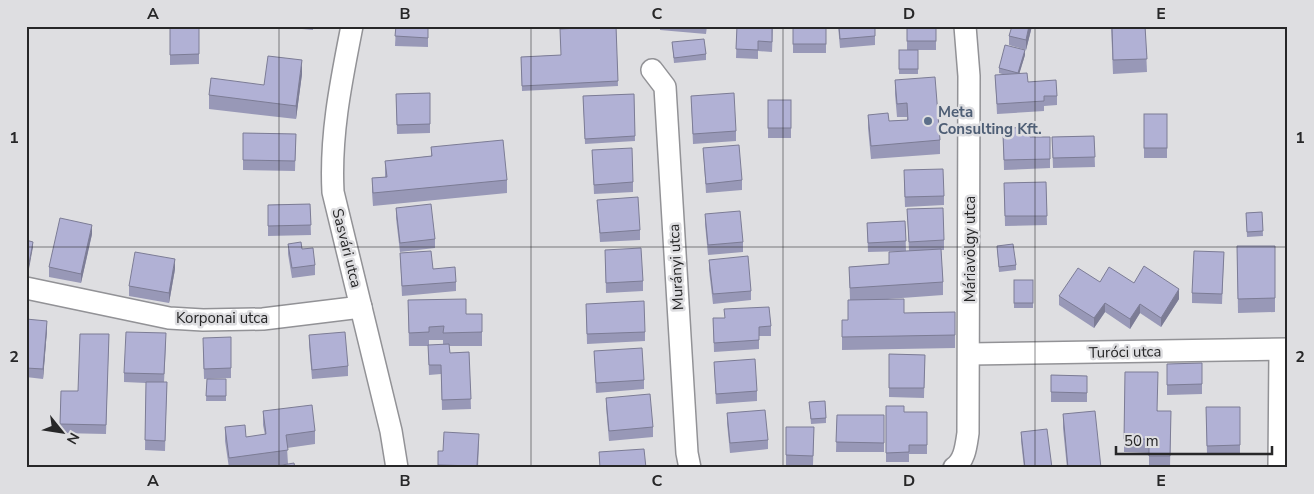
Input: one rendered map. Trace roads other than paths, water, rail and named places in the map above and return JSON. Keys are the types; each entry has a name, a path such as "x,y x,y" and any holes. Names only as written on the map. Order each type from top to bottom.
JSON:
{"street":[{"name":"Sasvári utca","path":"352,26 334,118 331,160 333,192 391,431 397,468"},
{"name":"Máriavölgy utca","path":"954,468 959,464 966,450 970,354 969,76 965,26"},
{"name":"Murányi utca","path":"652,70 665,87 687,452 690,468"},
{"name":"Korponai utca","path":"26,288 169,318 203,320 263,319 361,307"},
{"name":"Turóci utca","path":"970,354 1284,349 1279,468"}],"place":[{"name":"Meta Consulting Kft.","path":"928,121"}]}
